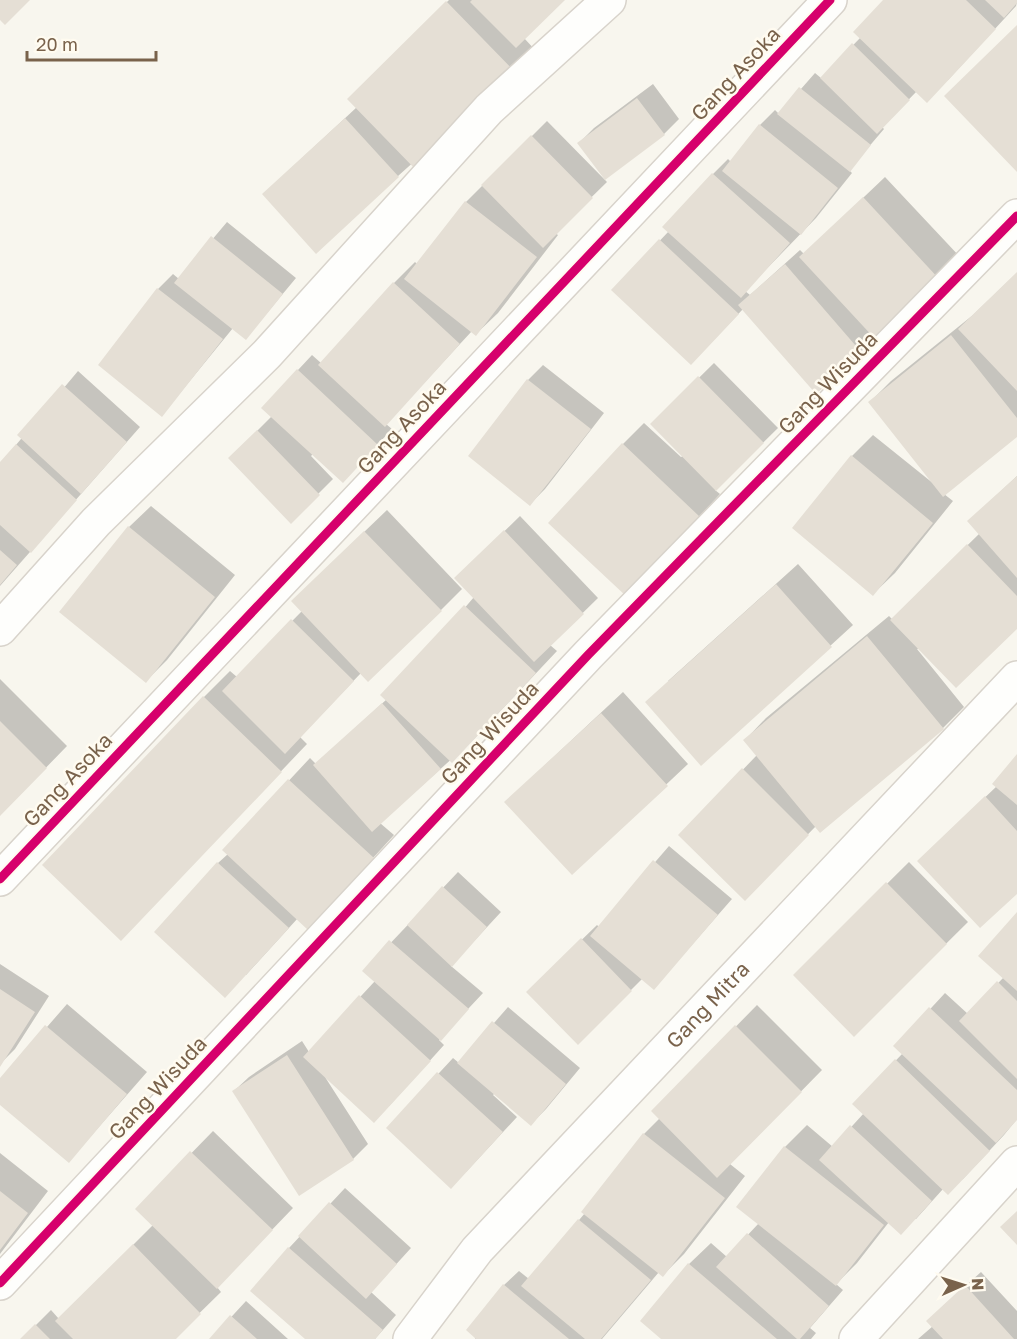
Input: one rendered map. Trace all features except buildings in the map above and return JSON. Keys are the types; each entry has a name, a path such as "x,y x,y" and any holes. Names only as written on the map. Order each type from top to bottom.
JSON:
{"street":[{"path":"0,629 96,522 267,354 489,109 609,0"},
{"name":"Gang Asoka","path":"0,879 830,0"},
{"name":"Gang Wisuda","path":"0,1283 588,655 1017,216"},
{"name":"Gang Mitra","path":"410,1339 477,1250 1017,678"},
{"path":"856,1339 1017,1163"}],"cycle path":[{"path":"0,879 830,0"},
{"path":"0,1283 588,655 1017,216"}]}
